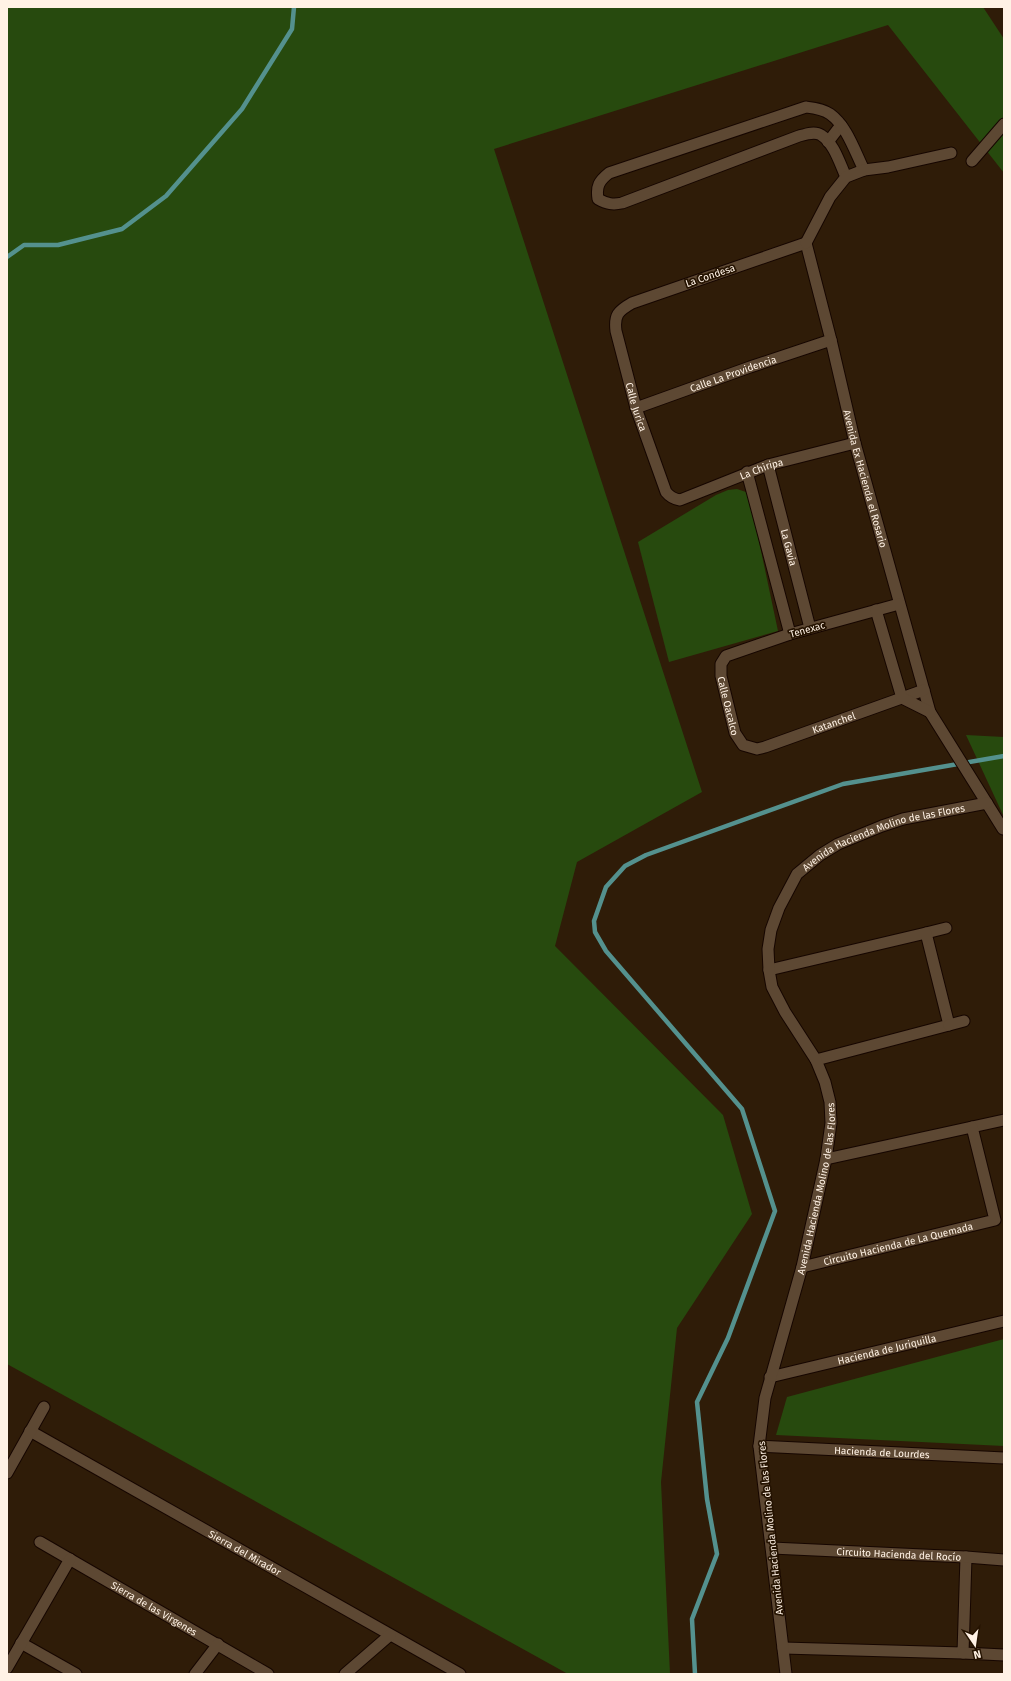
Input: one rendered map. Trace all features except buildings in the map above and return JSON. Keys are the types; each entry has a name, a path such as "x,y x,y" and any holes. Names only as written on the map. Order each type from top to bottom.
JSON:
{"street":[{"path":"846,177 828,142 821,135 813,133 799,136 622,203 606,203 598,199 597,191 599,181 609,173 806,107 817,108 830,114 841,125 864,170"},
{"path":"972,161 1004,124"},
{"path":"828,142 841,125"},
{"path":"806,243 830,197 846,177 864,170 888,167 951,153"},
{"name":"La Condesa","path":"617,314 622,309 645,298 806,243"},
{"name":"Avenida Ex Hacienda el Rosario","path":"806,243 855,442 930,712 1004,830"},
{"name":"Calle Jurica","path":"617,314 614,322 616,332 636,408 666,492 670,497"},
{"name":"Calle La Providencia","path":"636,408 750,366 831,340"},
{"name":"La Chiripa","path":"670,497 680,500 747,472 855,442"},
{"name":"La Gavia","path":"768,466 810,628"},
{"name":"La Gavia","path":"747,472 790,634"},
{"name":"Tenexac","path":"720,664 722,659 732,653 810,628 899,604"},
{"path":"876,610 902,698 930,712"},
{"name":"Calle Oacalco","path":"720,664 721,676 735,733 743,745"},
{"name":"Katanchel","path":"743,745 757,749 765,747 924,690"},
{"name":"Avenida Hacienda Molino de las Flores","path":"786,1674 759,1446 762,1415 770,1378 802,1267 826,1159 831,1123 830,1102 825,1082 816,1060 778,1000 772,987 769,970 768,949 771,930 779,908 797,874 820,854 838,844 882,826 920,815 987,803"},
{"path":"769,970 946,928"},
{"path":"926,933 949,1025"},
{"path":"816,1060 964,1021"},
{"path":"826,1159 1004,1120"},
{"name":"Circuito Hacienda de La Quemada","path":"802,1267 999,1219 972,1127"},
{"name":"Hacienda de Juriquilla","path":"770,1378 1004,1321"},
{"path":"7,1474 44,1407"},
{"name":"Sierra del Mirador","path":"30,1432 460,1674"},
{"name":"Hacienda de Lourdes","path":"759,1446 1004,1458"},
{"name":"Sierra de las Virgenes","path":"40,1542 268,1674"},
{"name":"Circuito Hacienda del Rocío","path":"772,1548 966,1557 963,1653"},
{"path":"966,1557 1004,1560"},
{"path":"7,1668 70,1559"},
{"path":"345,1674 390,1635"},
{"path":"21,1643 76,1674"},
{"path":"195,1674 218,1644"},
{"path":"783,1648 1004,1655"}],"green space":[{"path":"7,7 983,7 1004,39 1004,173 888,25 494,149 702,792 577,862 555,946 723,1115 752,1214 677,1328 661,1482 670,1674 568,1674 7,1364"},
{"path":"737,489 746,492 750,499 778,631 669,662 638,542 716,495 728,490"},
{"path":"966,735 1004,737 1004,817"},
{"path":"1004,1339 1004,1446 776,1435 787,1397"}],"waterway":[{"path":"7,257 24,245 58,245 122,229 166,196 242,109 292,29 294,7"},
{"path":"695,1674 692,1619 717,1554 707,1499 697,1402 728,1338 775,1211 742,1109 606,951 595,932 594,921 606,887 625,866 646,855 843,784 1004,756"}]}
